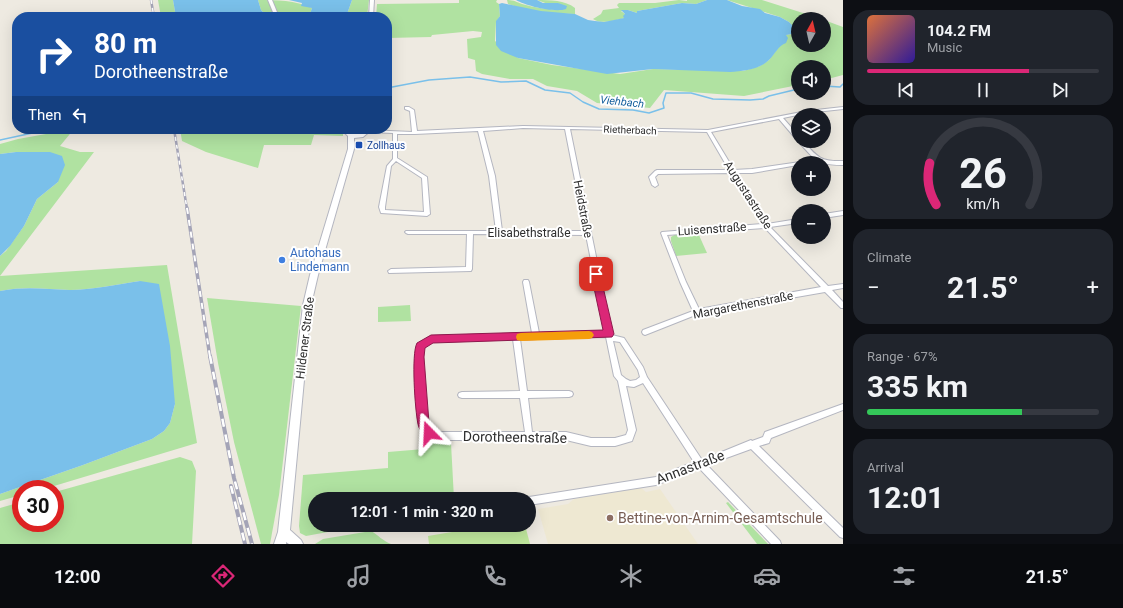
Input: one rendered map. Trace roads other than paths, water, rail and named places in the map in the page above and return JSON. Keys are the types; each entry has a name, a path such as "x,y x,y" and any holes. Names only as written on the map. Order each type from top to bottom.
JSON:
{"main road":[{"path":"371,12 372,0"},
{"path":"351,136 359,136 364,134"},
{"name":"Hildener Straße","path":"351,136 351,149"},
{"name":"Hildener Straße","path":"280,544 284,532 307,305 314,275 351,149 359,136"},
{"path":"284,532 297,544"}],"street":[{"path":"270,0 276,12"},
{"path":"407,108 412,110 415,133"},
{"name":"Rietherbach","path":"392,133 415,133 523,127 708,131 807,112 843,108"},
{"path":"780,117 791,130"},
{"name":"Heidstraße","path":"567,128 587,233 618,376 621,381"},
{"path":"480,129 492,176 499,233"},
{"name":"Augustastraße","path":"708,131 766,226 843,306"},
{"path":"395,133 395,159 389,166 382,208 383,212 427,214 424,177 395,159"},
{"path":"806,148 815,158 822,162 843,163"},
{"path":"655,184 652,177 657,172 752,171 791,164"},
{"path":"831,215 843,213"},
{"name":"Luisenstraße","path":"697,312 683,282 664,233 766,226 791,222"},
{"name":"Elisabethstraße","path":"408,232 587,233"},
{"name":"Elisabethstraße","path":"391,271 469,269 470,233"},
{"path":"526,282 536,336"},
{"name":"Margarethenstraße","path":"645,332 697,312 843,286"},
{"name":"Dorotheenstraße","path":"609,336 536,336 431,339 420,346 418,357 423,425 429,433 436,436 566,436 592,442 615,442 630,438 632,430 621,381"},
{"path":"609,336 622,340 641,369 644,378 700,464 777,544"},
{"path":"516,337 529,436"},
{"path":"621,381 627,384 633,384 641,382 644,378"},
{"path":"462,396 569,394"},
{"name":"Annastraße","path":"536,500 656,482 750,444 766,440 768,434 843,407"},
{"path":"750,444 843,534"}],"water":[{"path":"173,0 258,0 263,12 175,12"},
{"path":"289,0 352,0 348,12 311,12 312,8 301,6 302,3"},
{"path":"516,0 537,0 543,3 558,3 567,6 566,9 555,10 533,7"},
{"path":"707,0 727,0 742,6 760,9 765,13 780,17 789,22 791,24 791,34 786,35 788,38 786,43 783,44 771,58 761,66 730,72 653,69 607,74 518,58 501,51 496,45 496,21 500,16 499,4 502,3 541,11 575,14 588,20 604,22 624,18 623,16 625,14 621,10 628,10 637,13 637,11 682,3 696,4"},
{"path":"16,152 50,152 62,156 65,165 58,182 37,199 24,226 10,246 0,256 0,154"},
{"path":"140,281 159,284 170,346 175,404 170,423 164,431 152,439 83,465 40,480 12,480 12,490 0,494 0,291 26,288 78,290"}],"waterway":[{"name":"Viehbach","path":"392,87 429,80 470,77 501,82 526,81 545,90 570,93 583,102 599,109 633,110 649,113 664,108 663,103 666,93 691,93 713,99 750,100 763,99 791,91"},
{"name":"Viehbach","path":"831,86 840,87 843,84"},
{"name":"Viehbach","path":"0,140 28,134"}],"railway":[{"path":"151,0 153,12"},
{"path":"175,134 187,209"},
{"path":"187,208 210,357"},
{"path":"210,356 234,478 252,544"},
{"path":"231,486 245,544"}],"place":[{"name":"Zollhaus","path":"359,145"},
{"name":"Autohaus Lindemann","path":"282,260"},
{"name":"Bettine-von-Arnim-Gesamtschule","path":"610,518"}]}
